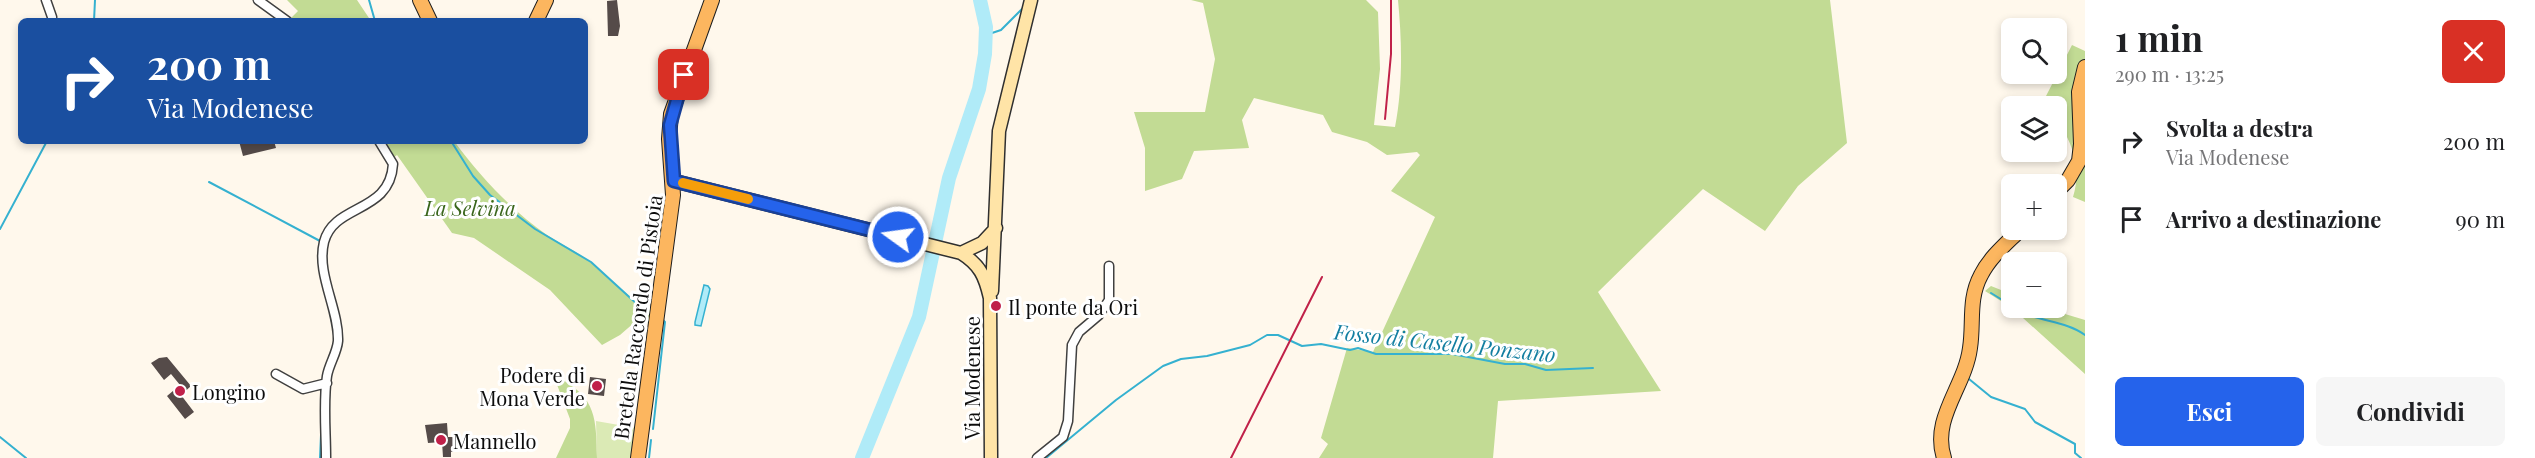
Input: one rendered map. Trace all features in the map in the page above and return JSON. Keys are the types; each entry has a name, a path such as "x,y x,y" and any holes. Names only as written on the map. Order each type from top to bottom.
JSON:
{"main road":[{"path":"420,0 429,18"},
{"path":"537,18 546,0"},
{"path":"674,181 669,139 671,114 712,0"},
{"path":"2067,181 2079,161 2081,144 2078,120 2079,92 2085,67"},
{"name":"Bretella Raccordo di Pistoia","path":"638,458 674,181"},
{"path":"1944,458 1939,443 1941,427 1966,368 1970,348 1974,290 1990,261 2010,240"}],"street":[{"path":"46,0 52,16"},
{"path":"258,0 283,18"},
{"path":"990,298 996,228 999,131 1031,0"},
{"path":"326,458 327,383 338,338 323,260 324,243 334,226 378,198 386,190 393,164 381,144"},
{"path":"674,181 956,252 982,270 990,298"},
{"path":"956,252 982,243 996,228"},
{"path":"1037,458 1063,437 1068,421 1072,345 1079,332 1098,315 1109,300 1110,266"},
{"name":"Via Modenese","path":"990,298 991,458"},
{"path":"276,374 303,389 327,383"}],"green space":[{"path":"287,0 357,0 369,18 291,18 298,11"},
{"path":"1191,0 1366,0 1378,12 1380,69 1374,125 1395,127 1401,64 1398,0 1830,0 1847,143 1798,186 1765,231 1703,189 1598,292 1661,391 1498,401 1493,458 1319,458 1328,444 1321,438 1347,348 1373,352 1435,217 1391,191 1420,155 1417,152 1387,155 1367,142 1332,132 1323,115 1254,98 1242,120 1249,148 1194,151 1182,179 1145,191 1145,148 1134,112 1205,112 1215,59 1203,3"},
{"path":"2072,45 2085,51 2085,202 2073,197 2076,172 2074,156 2067,137 2067,96 2046,96 2052,84 2067,84 2067,55"},
{"name":"La Selvina","path":"381,144 456,144 474,167 508,203 547,235 589,261 630,297 657,315 656,323 635,322 620,335 602,345 550,290 474,238 452,233 397,155 392,159"},
{"path":"1991,286 2001,290 2001,301 1985,291"},
{"path":"2067,315 2085,320 2085,374 2023,318 2067,318"},
{"path":"559,378 581,393 592,411 595,421 597,458 556,458 570,428 570,419 556,382"},
{"path":"596,421 636,428 632,458 597,458"}],"water":[{"path":"704,285 710,289 701,326 695,325 695,322"}],"building":[{"path":"617,0 620,26 618,36 608,36 607,1"},
{"path":"240,144 275,144 276,148 243,156"},
{"name":"Longino","path":"167,357 191,386 181,395 194,412 185,419 167,396 180,385 171,374 164,380 151,363 159,358"},
{"name":"Podere di Mona Verde","path":"590,377 606,379 604,396 588,394"},
{"name":"Mannello","path":"447,423 448,437 454,437 456,451 451,452 451,457 443,457 442,442 428,443 425,425"}],"waterway":[{"path":"94,18 95,0"},
{"path":"369,0 374,18"},
{"path":"862,458 919,317 949,178 979,89 985,54 986,27 980,0"},
{"path":"986,35 1001,30 1023,8"},
{"path":"0,229 45,144"},
{"path":"453,144 473,176 490,195 535,229 591,262 638,305"},
{"path":"209,182 320,241"},
{"path":"1991,293 2001,299"},
{"path":"330,312 333,327"},
{"path":"2038,318 2068,326 2085,335"},
{"path":"653,429 665,322 662,319"},
{"name":"Fosso di Casello Ponzano","path":"1046,458 1116,400 1163,366 1181,359 1207,356 1250,345 1267,335 1278,335 1302,346 1321,344 1350,350 1358,348 1376,354 1452,354 1505,364 1525,364 1546,370 1593,368"},
{"path":"1969,379 1991,397 2025,409 2035,422 2075,444 2075,453 2081,458"},
{"path":"320,458 321,435"},
{"path":"0,437 26,458"},
{"path":"649,458 651,440"}],"railway":[{"path":"1385,119 1391,54 1391,0"},
{"path":"1231,458 1322,277"}],"slow traffic":[{"path":"683,183 748,199"}],"place":[{"name":"Il ponte da Ori","path":"996,306"},
{"name":"Podere di Mona Verde","path":"597,386"},
{"name":"Longino","path":"180,391"},
{"name":"Mannello","path":"441,440"}],"route":[{"path":"684,75 671,114 669,139 674,181 898,237"}]}
